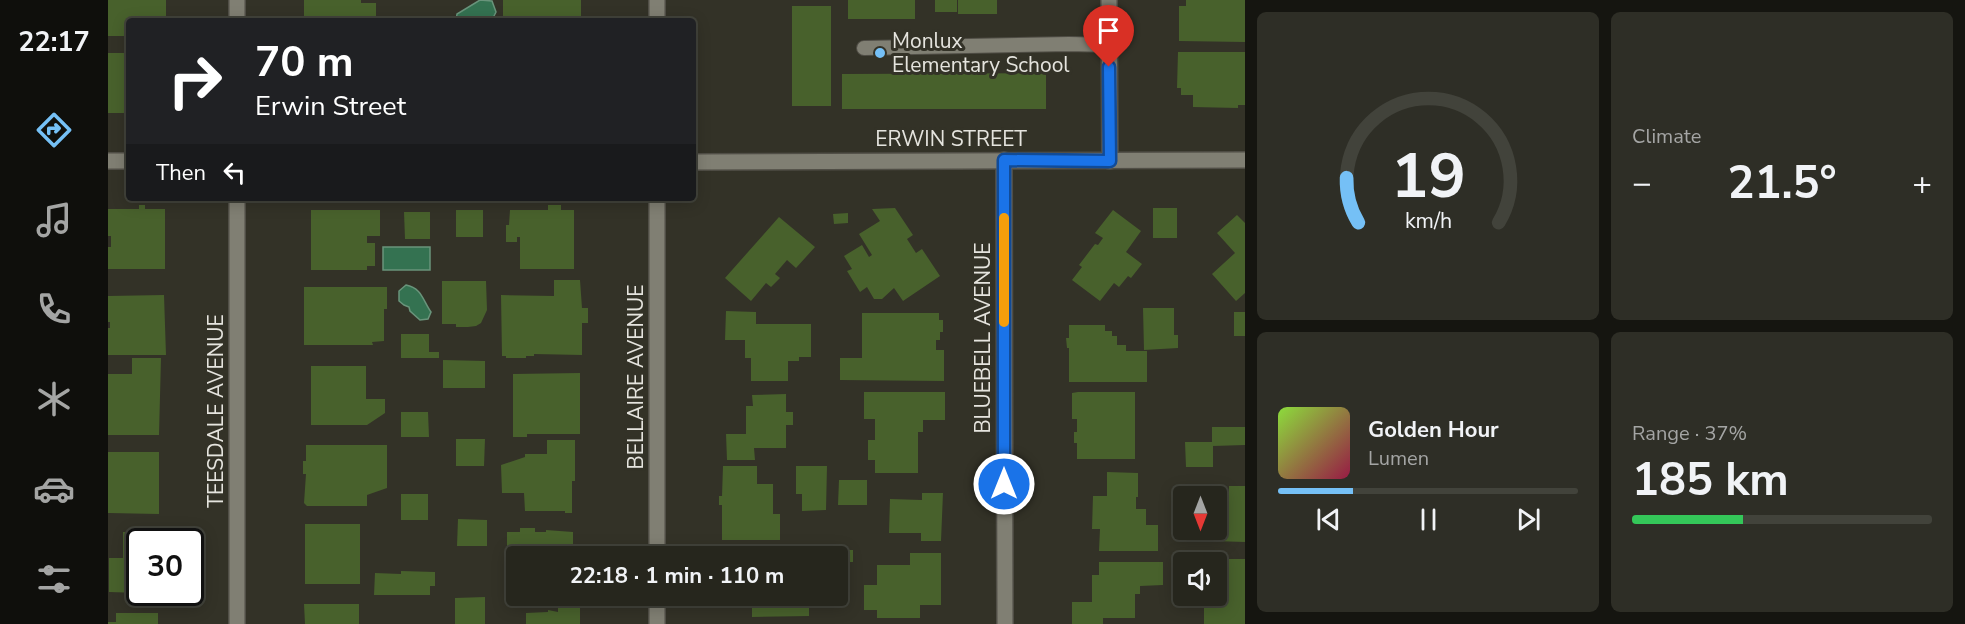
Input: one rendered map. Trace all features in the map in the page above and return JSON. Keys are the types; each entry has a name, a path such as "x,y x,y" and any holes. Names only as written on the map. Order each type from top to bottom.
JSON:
{"street":[{"path":"237,0 237,18"},
{"path":"657,0 657,18"},
{"path":"1109,0 1110,161"},
{"name":"BLUEBELL AVENUE","path":"1004,160 1005,624"},
{"name":"ERWIN STREET","path":"696,162 1245,160"},
{"path":"108,161 126,161"},
{"name":"TEESDALE AVENUE","path":"237,201 237,624"},
{"name":"BELLAIRE AVENUE","path":"657,201 657,546"},
{"path":"657,606 657,624"}],"lane":[{"path":"864,48 1109,45"}],"shaded area":[{"path":"480,0 492,1 496,12 493,18 456,18 457,14"},
{"path":"383,247 430,247 430,270 383,270"},
{"path":"406,285 416,289 421,296 431,312 428,319 420,320 410,311 409,307 399,301 399,291"}],"building":[{"path":"108,0 166,0 166,18 126,18 126,36 108,36"},
{"path":"304,0 361,0 361,3 376,3 376,18 304,18"},
{"path":"503,0 581,0 581,18 503,18"},
{"path":"848,0 915,0 915,19 848,19"},
{"path":"935,0 957,0 957,12 935,12"},
{"path":"958,0 997,0 997,14 958,14"},
{"path":"1186,0 1245,0 1245,42 1179,41 1179,6 1186,6"},
{"path":"792,6 831,6 831,106 792,106"},
{"path":"1178,52 1245,52 1245,105 1238,105 1238,108 1193,107 1193,95 1181,95 1181,88 1177,88"},
{"path":"108,53 126,53 126,113 108,113"},
{"path":"1046,73 1046,109 842,109 842,74"},
{"path":"139,205 145,205 145,209 165,209 165,269 108,269 108,247 111,247 111,236 108,236 108,209 139,209"},
{"path":"548,205 561,205 561,210 574,210 574,269 520,269 520,237 517,237 517,242 506,242 506,225 509,225 510,210 548,210"},
{"path":"895,208 913,235 907,239 916,253 922,249 940,276 903,301 894,288 882,299 874,299 867,287 860,292 847,271 852,269 844,256 862,245 869,257 872,255 859,234 880,221 872,209"},
{"path":"1153,208 1177,208 1177,238 1153,238"},
{"path":"311,210 380,210 380,236 367,236 367,243 375,243 375,266 367,266 367,270 311,270"},
{"path":"456,210 483,210 483,237 456,237"},
{"path":"1113,210 1141,231 1126,252 1142,264 1131,278 1128,276 1119,287 1114,283 1100,301 1072,280 1082,267 1079,265 1095,244 1098,245 1103,238 1095,233"},
{"path":"404,212 430,212 430,239 405,239"},
{"path":"848,213 848,223 834,224 833,214"},
{"path":"1237,215 1245,223 1245,293 1236,301 1212,274 1235,253 1217,233"},
{"path":"779,217 815,247 796,268 787,260 775,274 780,278 771,287 766,283 751,301 725,278"},
{"path":"554,280 580,280 582,308 588,308 588,323 582,323 582,355 534,354 526,358 502,356 501,295 554,296"},
{"path":"442,281 486,281 487,310 481,323 468,327 442,324"},
{"path":"304,287 387,287 384,341 372,342 373,345 304,345"},
{"path":"164,295 166,355 108,355 110,322 108,322 108,296"},
{"path":"1143,308 1174,308 1174,335 1178,335 1178,348 1144,350"},
{"path":"726,311 756,312 756,324 811,324 811,357 799,357 799,361 788,361 788,381 751,381 751,358 745,358 745,340 725,340"},
{"path":"1234,312 1245,312 1245,336 1234,336"},
{"path":"862,313 939,313 939,320 943,320 943,332 940,332 940,340 936,340 936,350 944,350 944,381 840,380 840,358 862,358"},
{"path":"1069,325 1105,325 1105,331 1112,331 1112,336 1117,336 1117,345 1126,345 1126,351 1147,351 1147,382 1069,382 1069,348 1067,348 1066,338 1069,338"},
{"path":"401,334 429,334 429,352 439,352 439,358 401,358"},
{"path":"132,358 161,358 159,435 108,435 108,374 132,374"},
{"path":"443,360 485,361 485,388 443,388"},
{"path":"311,366 366,366 366,399 385,399 385,413 367,425 311,425"},
{"path":"580,373 580,434 527,434 527,437 513,437 513,374"},
{"path":"864,392 945,392 945,420 923,420 923,432 918,432 918,473 875,473 875,460 868,460 868,440 875,440 875,419 864,419"},
{"path":"1135,392 1135,459 1077,459 1074,432 1077,432 1077,419 1072,419 1072,393"},
{"path":"786,394 786,412 793,412 793,425 786,425 786,448 754,448 755,460 727,460 726,434 746,434 746,406 753,406 752,395"},
{"path":"401,412 428,412 429,437 401,437"},
{"path":"1212,427 1245,427 1245,445 1213,446 1213,467 1186,467 1185,442 1212,442"},
{"path":"456,439 485,439 484,466 456,466"},
{"path":"547,440 575,440 572,513 525,511 524,493 502,493 501,465 525,457 525,454 547,454"},
{"path":"306,445 387,445 387,488 367,495 367,506 307,506 304,503 306,474 303,474"},
{"path":"108,452 159,452 159,514 108,513"},
{"path":"723,466 757,466 757,484 773,484 773,514 780,514 780,540 722,540 722,505 719,505 719,496 722,496"},
{"path":"796,466 827,466 826,510 802,511 802,494 796,494"},
{"path":"1107,472 1138,473 1136,509 1146,509 1146,525 1158,525 1158,551 1099,551 1100,529 1092,529 1093,496 1107,496"},
{"path":"839,480 867,480 867,505 838,505"},
{"path":"1229,486 1245,486 1245,542 1213,541 1227,540 1227,509 1229,509"},
{"path":"922,493 943,493 941,541 921,541 921,533 889,533 890,499 922,500"},
{"path":"401,494 428,494 428,520 401,520"},
{"path":"458,519 487,520 487,546 457,546"},
{"path":"305,524 360,524 360,584 305,584"},
{"path":"520,528 535,528 535,532 546,532 546,530 573,532 573,546 507,546 507,532 520,532"},
{"path":"123,532 126,532 126,593 109,592 109,558 123,558"},
{"path":"848,550 853,550 853,562 848,562"},
{"path":"910,553 941,553 941,605 920,605 920,618 877,618 877,610 864,610 864,585 877,585 877,565 910,565"},
{"path":"1227,559 1245,559 1245,624 1204,624 1204,606 1227,606 1229,584 1227,584"},
{"path":"1099,562 1163,562 1163,585 1140,586 1140,594 1135,594 1135,618 1103,618 1103,624 1072,624 1072,602 1092,602 1092,575 1099,575"},
{"path":"401,571 435,572 435,586 430,586 430,595 374,595 375,573 401,574"},
{"path":"485,597 485,624 455,624 455,598"},
{"path":"304,604 359,604 359,624 305,624"},
{"path":"558,606 580,606 580,624 526,624 526,613 548,612 548,610 558,612"},
{"path":"752,606 809,606 809,616 752,617"},
{"path":"116,613 158,613 158,624 108,624 108,622 116,622"}],"slow traffic":[{"path":"1004,218 1004,322"}],"place":[{"name":"Monlux Elementary School","path":"880,53"}],"route":[{"path":"1004,484 1004,160 1110,161 1109,67"}]}
